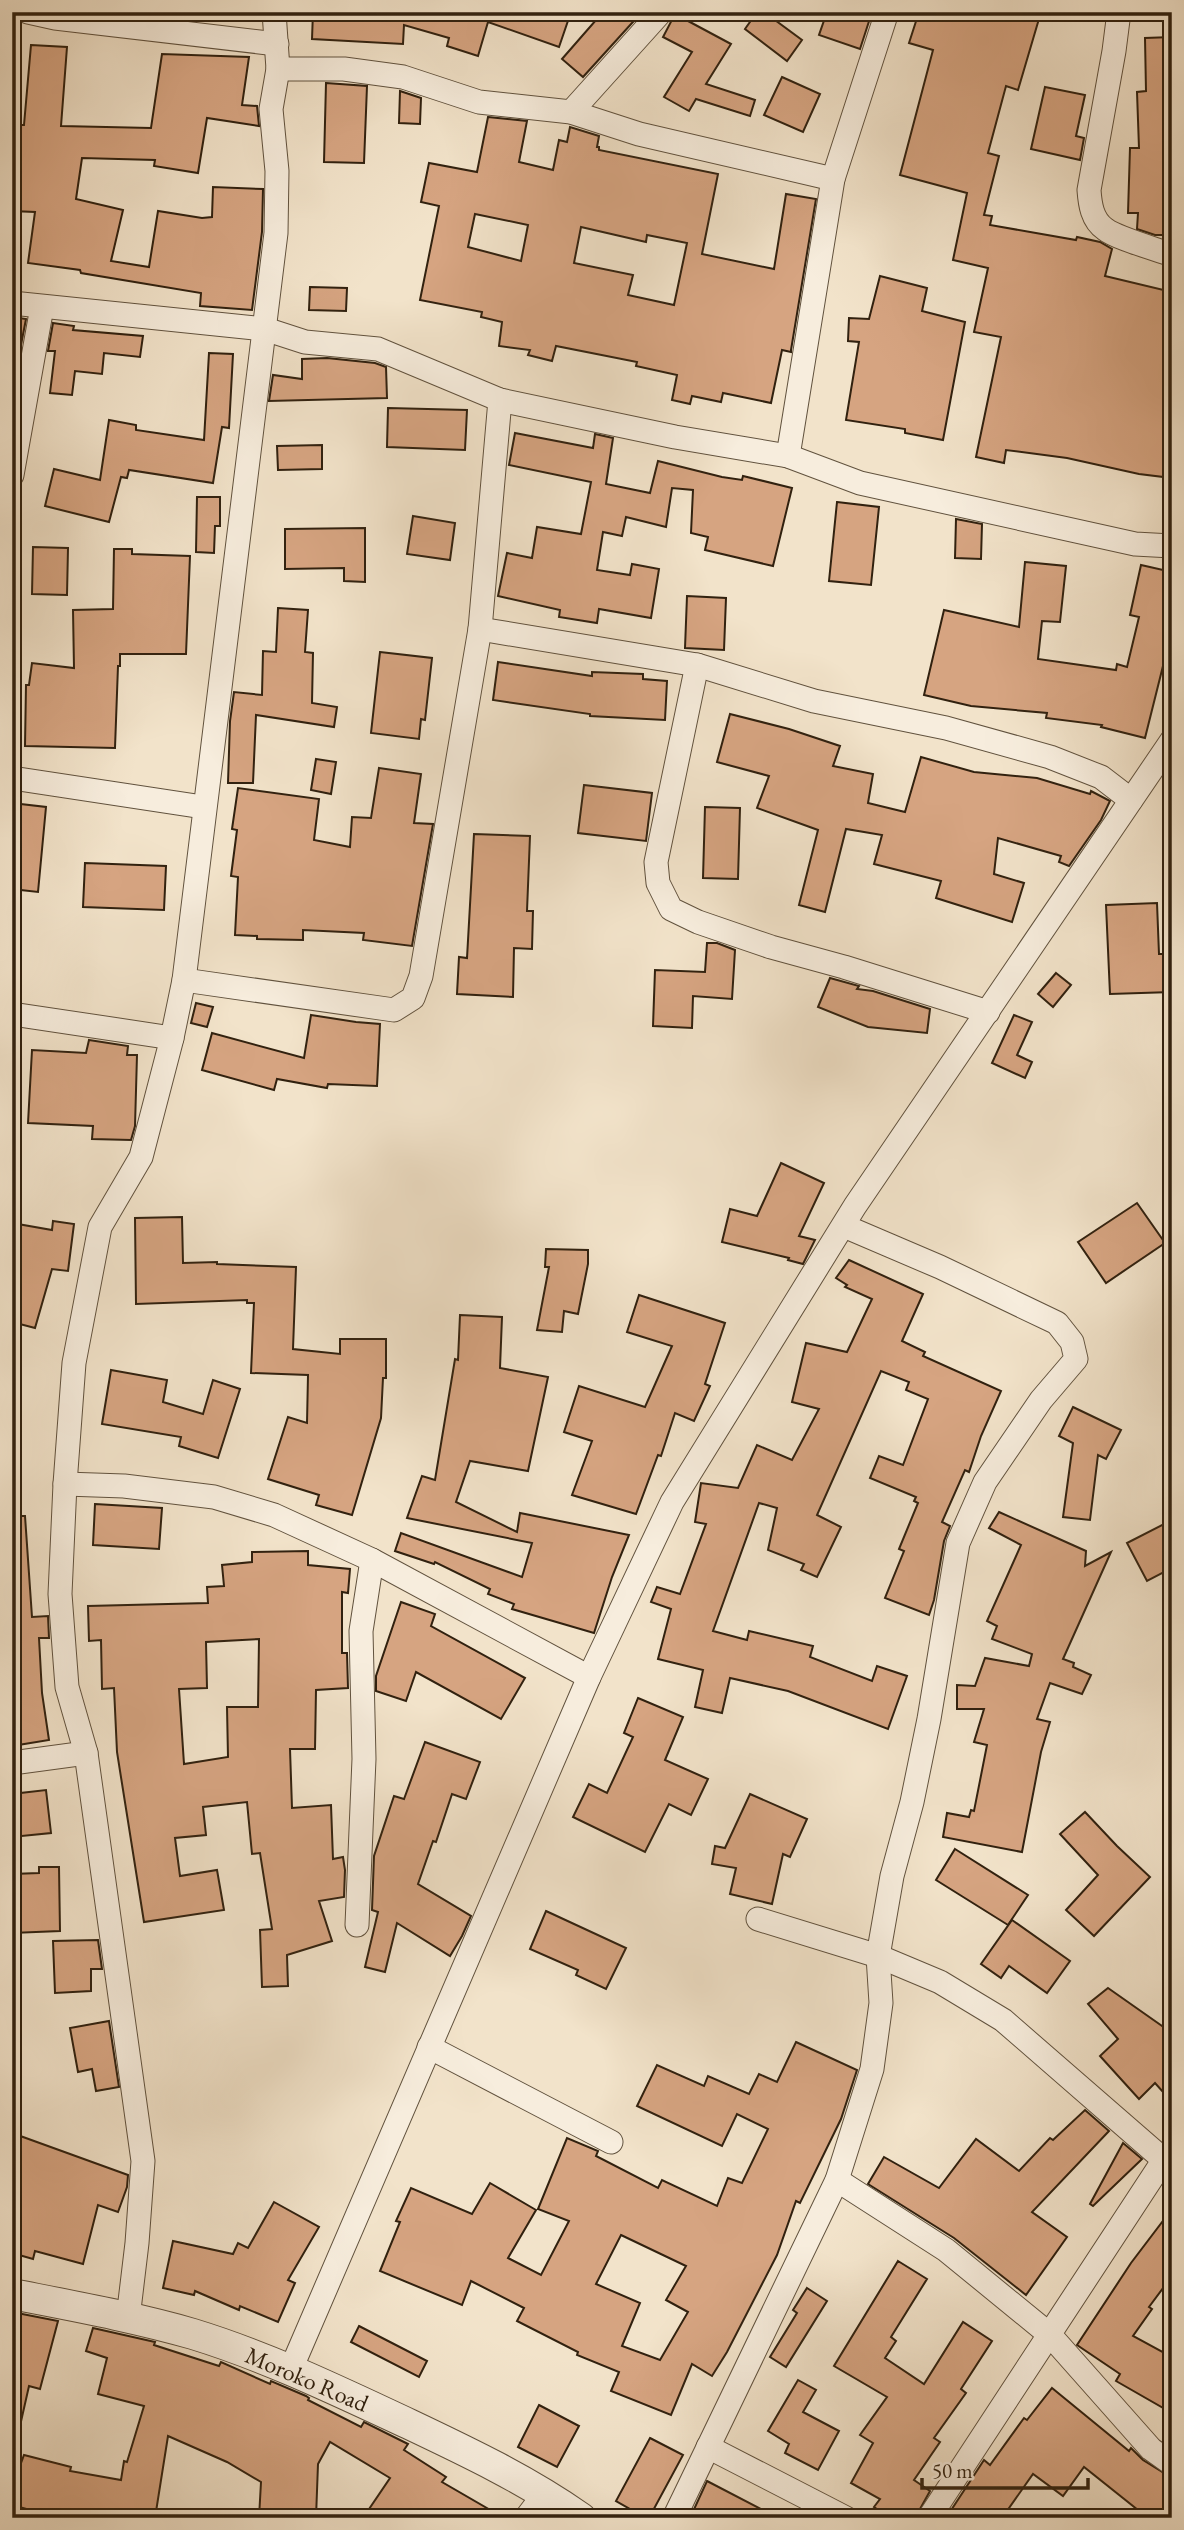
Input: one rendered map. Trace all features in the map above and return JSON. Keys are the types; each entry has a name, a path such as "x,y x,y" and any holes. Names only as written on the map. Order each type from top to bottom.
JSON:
{"street":[{"path":"28,12 55,18 277,44"},
{"path":"128,2318 143,2161 86,1753 67,1687 61,1594 65,1484 75,1363 100,1227 141,1157 184,980 203,807 276,233 277,171 271,110 278,69 274,12"},
{"path":"571,112 661,12"},
{"path":"788,456 833,179 887,12"},
{"path":"1119,12 1089,190 1090,207 1095,219 1105,230 1172,256"},
{"path":"278,69 344,69 403,77 480,102 571,112 639,134 833,179"},
{"path":"12,303 265,329 305,342 378,349 500,400 675,437 788,456 860,482 1135,544 1172,546"},
{"path":"12,475 43,307"},
{"path":"184,980 394,1010 413,998 421,976 480,629 500,400"},
{"path":"480,629 697,665 814,701 946,728 1050,757 1101,777 1131,800"},
{"path":"697,665 656,862 658,883 671,909 698,922 771,947 857,970 988,1012"},
{"path":"291,2369 589,1677 672,1503 855,1206 1172,740"},
{"path":"12,778 203,807"},
{"path":"12,1014 172,1038"},
{"path":"674,2518 836,2180 872,2069 881,2003 878,1956 892,1875 912,1802 926,1733 958,1544 985,1482 1041,1399 1076,1359 1072,1342 1058,1323 940,1267 844,1226"},
{"path":"65,1484 124,1486 214,1497 274,1515 372,1560 589,1677"},
{"path":"357,1925 364,1759 361,1631 372,1560"},
{"path":"12,1763 86,1753"},
{"path":"758,1919 878,1956 940,1982 1003,2020 1169,2160 929,2518"},
{"path":"429,2047 611,2142"},
{"path":"836,2180 946,2250 1050,2335 1151,2449 1172,2463"},
{"name":"Moroko Road","path":"12,2294 194,2335 291,2369 434,2436 545,2493 580,2518"},
{"path":"708,2447 846,2518"},
{"path":"526,2518 545,2493"}],"building":[{"path":"313,12 571,12 559,47 488,22 478,56 447,46 449,38 404,25 403,44 312,39"},
{"path":"603,12 642,12 583,77 562,59"},
{"path":"757,12 764,12 802,40 787,61 745,29"},
{"path":"827,12 872,12 860,49 819,35"},
{"path":"919,12 1041,12 1018,90 1006,86 988,153 999,156 984,215 992,216 990,225 1100,242 1112,249 1105,276 1172,292 1172,478 1139,474 1067,458 1006,450 1004,463 976,457 1001,337 974,332 988,268 953,260 967,193 900,175 933,50 909,43"},
{"path":"675,14 731,44 706,84 755,100 750,116 696,99 689,111 664,97 692,52 663,37"},
{"path":"1172,37 1168,235 1155,235 1137,229 1138,213 1128,213 1130,148 1139,148 1137,92 1146,91 1145,38"},
{"path":"31,45 67,47 61,126 151,128 162,54 249,57 242,105 257,106 259,126 207,118 198,173 154,166 155,160 82,158 76,199 123,210 111,261 149,267 158,211 212,217 213,187 263,189 262,232 252,310 200,306 201,293 28,263 35,212 12,211 12,145 16,145 16,125 24,125"},
{"path":"782,77 820,94 803,132 764,115"},
{"path":"326,83 367,86 364,163 324,162"},
{"path":"1045,87 1085,95 1076,136 1084,138 1080,160 1031,149"},
{"path":"400,91 421,98 420,124 399,123"},
{"path":"488,117 527,121 519,162 553,170 559,140 567,142 570,127 599,136 599,150 718,174 702,254 774,269 786,194 816,199 791,352 782,350 771,403 723,393 721,402 692,396 690,404 672,400 677,375 636,366 637,362 556,346 552,361 528,355 530,350 499,346 502,322 481,317 482,312 420,300 439,206 421,202 429,163 477,172","holes":["475,214 528,225 521,261 468,247","581,227 646,242 647,235 687,243 674,305 628,295 633,275 574,263"]},
{"path":"880,276 927,288 922,311 965,322 943,440 905,433 905,429 846,420 859,342 848,341 849,318 869,319"},
{"path":"310,287 347,288 346,311 309,310"},
{"path":"12,317 26,319 20,350 12,350"},
{"path":"53,323 74,326 73,330 143,336 140,357 104,353 102,374 75,371 72,395 50,393 55,351 48,351"},
{"path":"209,353 233,354 229,428 222,427 213,483 129,470 127,478 121,477 109,522 45,506 54,469 100,480 109,420 136,425 136,430 204,440"},
{"path":"327,358 375,363 386,367 387,398 269,401 273,375 302,379 302,359"},
{"path":"388,408 467,410 465,450 387,447"},
{"path":"515,433 593,448 595,434 613,438 606,484 650,493 658,461 722,477 742,480 743,476 792,488 773,566 705,550 708,537 691,533 693,490 672,488 666,527 626,517 622,536 603,532 597,570 630,575 632,564 659,569 651,618 599,609 597,623 559,617 560,610 498,596 507,553 532,558 537,527 581,534 591,482 509,465"},
{"path":"322,445 322,469 278,470 277,446"},
{"path":"197,497 220,497 220,526 215,526 214,553 196,552"},
{"path":"837,502 879,507 871,585 829,581"},
{"path":"413,516 455,523 450,560 407,554"},
{"path":"956,519 982,524 981,559 955,558"},
{"path":"365,528 365,582 344,581 344,568 285,569 285,529"},
{"path":"33,547 68,548 67,595 32,594"},
{"path":"114,549 132,549 132,554 190,556 186,654 120,654 115,748 25,746 26,685 29,685 32,663 74,668 73,610 113,609"},
{"path":"1025,562 1066,566 1060,622 1042,621 1038,659 1116,670 1117,664 1127,667 1139,617 1130,615 1141,565 1172,572 1172,655 1166,654 1145,738 1101,727 1102,725 1046,718 1047,713 971,706 924,695 944,610 1019,627"},
{"path":"687,596 726,598 724,650 685,648"},
{"path":"278,608 308,610 305,652 313,653 312,703 337,707 334,727 256,715 253,783 228,783 234,692 262,695 263,651 276,652"},
{"path":"380,652 432,658 425,720 421,719 419,739 371,733"},
{"path":"498,662 592,676 592,672 643,674 643,679 667,681 665,720 590,716 493,700"},
{"path":"730,714 840,746 833,766 873,774 868,803 905,812 921,757 974,772 1037,778 1090,794 1091,791 1110,801 1101,820 1069,866 1059,862 1061,856 998,838 994,874 1024,883 1012,922 936,898 941,881 874,864 882,835 846,829 825,912 799,905 818,830 757,808 769,776 717,762"},
{"path":"316,759 336,762 331,794 311,790"},
{"path":"379,768 421,774 414,823 433,824 412,946 363,940 364,933 303,930 303,940 257,939 257,936 235,935 238,877 231,876 237,830 232,829 238,788 319,799 314,840 350,847 352,817 371,818"},
{"path":"584,785 652,793 646,841 578,833"},
{"path":"12,803 46,807 38,892 12,889"},
{"path":"705,807 740,808 738,879 703,878"},
{"path":"474,834 530,836 527,911 533,911 532,949 514,948 513,997 457,994 459,957 467,958"},
{"path":"85,863 166,866 164,910 83,907"},
{"path":"1157,903 1159,954 1172,954 1172,992 1110,994 1106,905"},
{"path":"707,943 717,943 735,950 732,999 693,996 692,1028 653,1026 655,970 705,972"},
{"path":"1056,973 1071,985 1053,1007 1038,994"},
{"path":"830,978 859,986 857,989 873,991 930,1009 927,1033 868,1027 818,1007"},
{"path":"196,1003 213,1007 207,1027 191,1023"},
{"path":"311,1015 380,1024 377,1086 328,1084 327,1088 277,1079 274,1090 202,1070 212,1033 304,1058"},
{"path":"1014,1015 1032,1022 1017,1055 1032,1062 1025,1078 992,1063"},
{"path":"89,1040 128,1046 127,1055 137,1055 135,1126 131,1140 92,1139 93,1126 28,1123 32,1050 86,1053"},
{"path":"781,1163 824,1183 799,1236 815,1240 803,1264 788,1260 789,1258 722,1242 730,1209 757,1216"},
{"path":"1137,1203 1165,1243 1106,1283 1078,1242"},
{"path":"182,1217 183,1263 217,1262 296,1267 293,1349 340,1354 340,1339 386,1339 386,1378 383,1378 381,1418 352,1515 316,1505 319,1495 268,1479 288,1417 307,1423 308,1375 251,1373 254,1303 247,1303 247,1300 136,1304 135,1218"},
{"path":"53,1221 74,1224 68,1271 52,1269 35,1328 12,1322 12,1223 52,1230"},
{"path":"546,1249 588,1250 588,1264 578,1314 564,1311 562,1332 537,1330 549,1267 545,1267"},
{"path":"849,1260 923,1294 902,1341 925,1352 923,1356 1001,1391 969,1472 965,1470 942,1522 950,1526 944,1541 929,1615 885,1598 904,1551 899,1549 918,1503 914,1501 916,1497 870,1478 879,1456 903,1465 928,1399 906,1390 909,1382 881,1371 817,1515 841,1527 817,1577 801,1570 804,1564 768,1550 777,1508 759,1503 713,1631 747,1640 749,1631 813,1646 810,1657 872,1681 877,1666 907,1676 888,1729 788,1691 730,1678 722,1713 695,1707 703,1670 658,1659 671,1609 651,1602 657,1587 680,1594 706,1524 695,1522 701,1483 738,1488 757,1445 792,1460 819,1409 792,1402 806,1343 847,1352 872,1299 845,1287 847,1285 836,1278"},
{"path":"639,1295 725,1323 705,1384 710,1386 694,1421 675,1413 661,1456 658,1455 636,1514 572,1495 592,1441 564,1432 579,1386 645,1407 672,1346 627,1332"},
{"path":"460,1315 502,1317 500,1368 548,1377 528,1471 470,1461 456,1502 517,1532 520,1513 629,1535 594,1633 512,1609 514,1604 488,1594 490,1589 435,1562 434,1564 395,1551 401,1533 522,1577 532,1543 407,1518 422,1476 435,1480 455,1359 458,1360"},
{"path":"111,1370 167,1380 163,1402 203,1414 213,1380 240,1389 218,1458 179,1446 181,1437 102,1424"},
{"path":"1073,1407 1121,1430 1106,1459 1098,1455 1090,1520 1063,1517 1073,1443 1059,1436"},
{"path":"95,1504 162,1508 159,1549 93,1545"},
{"path":"999,1512 1086,1551 1085,1566 1111,1552 1063,1659 1091,1675 1082,1694 1050,1683 1037,1719 1050,1722 1041,1752 1022,1852 943,1837 947,1813 969,1817 971,1810 974,1811 987,1745 974,1742 984,1709 957,1709 957,1685 975,1686 985,1658 1029,1666 1032,1654 992,1639 997,1626 987,1621 1021,1545 989,1528"},
{"path":"12,1516 25,1516 32,1617 48,1616 49,1638 39,1638 42,1693 49,1740 12,1746"},
{"path":"1172,1520 1172,1568 1147,1581 1127,1543"},
{"path":"308,1551 308,1565 350,1569 348,1593 342,1592 342,1653 347,1653 348,1688 316,1690 315,1749 290,1749 292,1808 331,1805 333,1859 343,1857 344,1897 319,1901 332,1941 287,1955 288,1986 262,1987 260,1930 272,1929 260,1853 252,1854 247,1802 203,1807 206,1835 175,1838 180,1876 217,1870 224,1910 144,1922 117,1752 114,1688 102,1689 101,1640 89,1641 88,1606 208,1603 207,1587 224,1586 222,1565 252,1562 252,1552","holes":["259,1639 258,1707 227,1707 228,1757 184,1764 179,1689 207,1688 206,1642"]},
{"path":"401,1602 435,1614 431,1626 525,1678 501,1719 416,1672 406,1701 376,1691 376,1676"},
{"path":"638,1698 683,1717 665,1760 708,1779 691,1815 669,1804 645,1852 573,1817 589,1784 607,1793 633,1737 624,1733"},
{"path":"425,1742 480,1762 466,1799 452,1794 418,1884 471,1916 450,1956 397,1923 385,1972 365,1967 378,1912 372,1910 374,1856 394,1796 404,1799"},
{"path":"46,1790 51,1833 12,1837 12,1794"},
{"path":"750,1794 807,1819 790,1857 783,1854 772,1904 730,1894 736,1868 712,1864 715,1846 725,1848"},
{"path":"1085,1812 1150,1877 1094,1936 1066,1910 1098,1875 1060,1834"},
{"path":"955,1849 1028,1895 1008,1925 936,1880"},
{"path":"39,1867 59,1867 60,1931 12,1933 12,1874 39,1873"},
{"path":"546,1911 626,1948 606,1989 576,1975 578,1970 530,1949"},
{"path":"1012,1920 1070,1961 1047,1993 1009,1966 1001,1978 981,1964"},
{"path":"98,1940 102,1969 91,1969 91,1991 55,1993 53,1941"},
{"path":"1108,1988 1172,2033 1172,2102 1155,2083 1139,2099 1100,2056 1118,2039 1088,2004"},
{"path":"109,2021 119,2087 96,2091 92,2069 78,2072 70,2028"},
{"path":"796,2042 857,2070 841,2119 800,2203 796,2201 777,2255 727,2352 712,2376 692,2364 671,2415 611,2391 619,2372 577,2355 578,2352 517,2321 524,2308 471,2281 462,2305 380,2271 400,2222 396,2221 411,2188 472,2214 490,2183 536,2210 508,2258 541,2275 569,2221 538,2209 567,2138 598,2151 596,2156 658,2188 662,2180 717,2206 728,2178 742,2183 768,2129 737,2114 722,2146 637,2106 657,2065 704,2086 708,2076 749,2094 759,2074 777,2082","holes":["621,2235 686,2266 666,2300 688,2312 660,2360 622,2346 640,2303 596,2284"]},
{"path":"1085,2110 1109,2131 1032,2212 1067,2237 1026,2295 954,2238 868,2184 884,2157 939,2188 976,2139 1019,2171 1050,2138 1053,2140"},
{"path":"12,2133 128,2175 127,2187 118,2212 98,2205 83,2264 35,2251 33,2259 12,2253"},
{"path":"1123,2143 1142,2159 1093,2206 1090,2204"},
{"path":"274,2202 319,2227 288,2280 295,2283 278,2322 240,2306 239,2310 195,2291 194,2295 163,2288 173,2241 233,2254 238,2243 248,2248"},
{"path":"1172,2209 1172,2276 1149,2307 1152,2309 1133,2336 1172,2357 1172,2413 1116,2381 1120,2374 1077,2345 1131,2263"},
{"path":"898,2261 927,2279 891,2337 896,2341 885,2358 924,2384 963,2322 992,2341 961,2389 966,2393 934,2438 940,2442 914,2480 930,2491 915,2518 890,2518 874,2507 880,2499 851,2483 873,2443 860,2435 887,2397 834,2366"},
{"path":"807,2288 827,2301 786,2367 770,2357 797,2313 793,2310"},
{"path":"12,2312 58,2321 40,2389 29,2386 20,2426 12,2425"},
{"path":"359,2326 427,2361 419,2377 351,2342"},
{"path":"93,2328 155,2342 154,2345 219,2366 221,2362 270,2384 271,2381 306,2396 308,2400 361,2427 364,2422 408,2444 404,2450 446,2477 442,2482 504,2518 363,2518 390,2478 330,2442 318,2464 316,2518 259,2518 261,2482 227,2462 168,2436 155,2518 59,2518 12,2505 12,2461 21,2463 24,2455 71,2467 70,2471 121,2480 124,2461 127,2462 144,2406 98,2394 107,2358 86,2351"},
{"path":"798,2380 816,2390 803,2412 839,2431 818,2470 785,2453 789,2444 768,2431"},
{"path":"1052,2388 1129,2451 1131,2448 1143,2460 1172,2478 1172,2518 1148,2518 1084,2467 1063,2496 1033,2474 1002,2518 946,2518 984,2460 990,2465 1024,2418 1027,2420"},
{"path":"539,2405 579,2426 557,2467 518,2447"},
{"path":"650,2438 683,2455 649,2518 646,2518 616,2501"},
{"path":"707,2481 778,2518 690,2518"}]}
